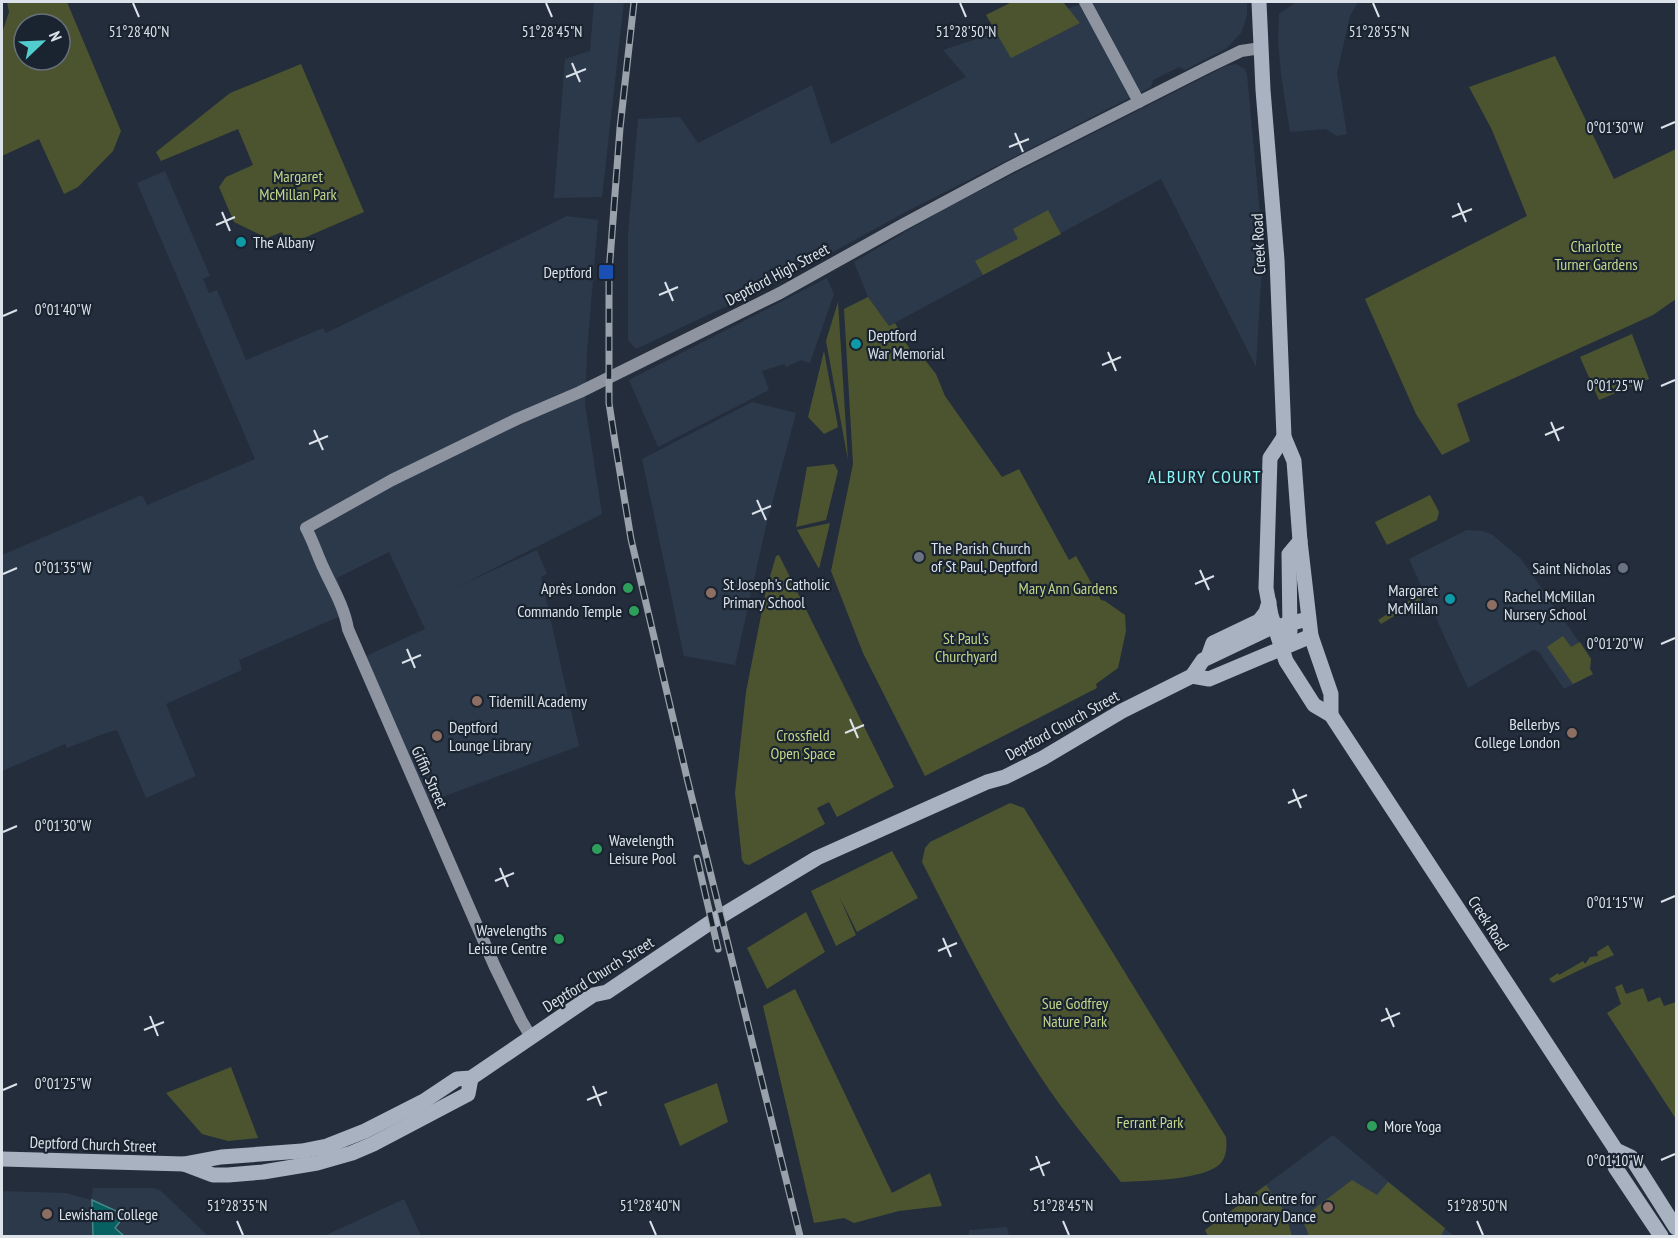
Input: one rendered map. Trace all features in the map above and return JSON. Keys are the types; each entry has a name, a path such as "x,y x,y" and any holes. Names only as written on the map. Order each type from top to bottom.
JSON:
{"main road":[{"name":"Creek Road","path":"1259,2 1277,248 1284,437 1294,460 1308,619 1311,636 1331,694 1331,715"},
{"name":"Creek Road","path":"1284,437 1270,458 1266,561 1269,629 1314,705 1331,715 1616,1150 1631,1157 1677,1228"},
{"path":"1282,648 1289,634 1291,622 1289,554 1300,542"},
{"path":"1208,657 1214,643 1262,619 1269,602"},
{"name":"Deptford Church Street","path":"2,1160 184,1164 221,1157 275,1154 327,1146 385,1122 424,1101 457,1079 471,1078 593,995 607,992 744,901 817,858 987,782 1005,777 1043,758 1122,711 1192,676 1203,660 1208,657 1269,629 1308,619"},
{"name":"Deptford Church Street","path":"1192,676 1209,679 1311,636"},
{"name":"Creek Road","path":"1616,1150 1615,1167 1661,1236"}],"street":[{"path":"1085,2 1138,102"},
{"name":"Deptford High Street","path":"306,528 320,518 392,480 517,419 580,392 780,293 912,219 1138,102 1241,51 1261,48"},
{"name":"Giffin Street","path":"306,528 331,580 352,639 495,967 520,1020 531,1037"}],"shaded area":[{"path":"594,2 624,2 602,197 554,198 565,59 590,51"},
{"path":"1088,2 1247,2 1247,16 1241,33 1227,48 1185,70 1179,67 1153,80 1151,87 904,213 780,281 636,349 628,340 628,234 638,119 680,117 698,143 812,85 831,144 966,77 943,50"},
{"path":"1296,2 1358,2 1350,16 1337,73 1347,134 1337,136 1326,129 1290,132 1281,75 1278,40 1279,14"},
{"path":"1236,64 1245,69 1247,74 1263,247 1256,367 1161,179 889,326 868,297 854,262 946,208 1226,66"},
{"path":"165,171 210,276 203,279 209,293 217,290 246,360 323,328 326,333 567,216 598,220 585,404 602,514 457,587 537,550 547,574 541,577 579,746 429,802 366,656 425,629 389,552 337,578 350,612 239,660 242,670 166,704 196,776 146,798 117,730 67,748 65,744 2,771 2,555 142,495 147,505 255,459 137,183"},
{"path":"827,278 834,294 810,363 801,360 786,367 784,364 762,371 769,390 658,447 629,380"},
{"name":"St Joseph's Catholic Primary School","path":"752,402 796,413 766,526 735,665 684,656 642,459"},
{"name":"Rachel McMillan Nursery School","path":"1467,530 1483,531 1493,535 1521,559 1591,659 1590,669 1593,674 1564,689 1539,652 1533,650 1468,688 1409,559"},
{"name":"Laban Centre for Contemporary Dance","path":"1333,1135 1454,1236 1208,1236 1205,1230"},
{"path":"93,1188 154,1188 161,1191 208,1236 124,1236 115,1228 125,1215 92,1201 93,1236 2,1236 2,1191 66,1193 91,1200"},
{"path":"404,1199 421,1236 324,1236"},
{"path":"92,1200 125,1215 115,1228 124,1236 93,1236"},
{"path":"1007,1227 1009,1236 969,1236 969,1230"}],"green space":[{"path":"7,2 67,2 71,12 12,12 12,72 72,72 72,14 121,131 113,151 78,187 64,194 39,139 2,156 2,33 9,12"},
{"path":"1012,2 1063,2 1080,23 1011,58 986,15"},
{"name":"Charlotte Turner Gardens","path":"1555,56 1614,179 1676,149 1676,299 1653,315 1457,404 1470,441 1442,455 1416,414 1365,299 1527,216 1492,130 1469,87"},
{"name":"Margaret McMillan Park","path":"301,64 364,212 288,245 282,232 267,238 234,222 219,187 226,177 253,165 238,129 161,161 156,152 230,93"},
{"path":"1048,210 1061,234 983,275 975,261 1018,239 1013,229"},
{"name":"St Paul's Churchyard","path":"868,297 889,326 895,323 914,357 925,360 936,374 945,396 1002,477 1019,469 1069,560 1076,556 1101,600 1125,615 1126,631 1118,668 1096,684 1097,688 925,776 863,653 831,571 853,464 844,309"},
{"path":"838,302 848,460 826,341"},
{"path":"1632,334 1649,379 1599,400 1580,357"},
{"path":"824,351 838,427 824,434 808,417"},
{"path":"834,464 838,471 826,520 796,527 807,467"},
{"path":"1430,495 1439,512 1437,520 1387,545 1375,522"},
{"path":"830,523 819,569 797,530"},
{"name":"Crossfield Open Space","path":"779,555 894,787 837,817 829,802 817,808 825,824 749,865 742,860 735,793 746,692 766,590 776,556"},
{"path":"1421,593 1419,614 1401,612 1381,624 1378,620 1392,611 1395,614 1404,604"},
{"path":"1563,636 1571,647 1580,642 1591,659 1590,669 1593,674 1573,684 1547,647"},
{"name":"Sue Godfrey Nature Park","path":"1010,803 1024,808 1226,1137 1224,1158 1212,1169 1173,1179 1121,1182 1049,1090 993,998 922,862 925,848 930,842"},
{"path":"892,851 918,898 857,932 839,896 856,935 836,946 811,891"},
{"path":"806,912 825,952 767,989 747,948"},
{"path":"1608,945 1614,955 1553,983 1549,979 1583,961 1585,964 1590,957 1598,956 1597,952"},
{"path":"1622,984 1626,994 1643,988 1648,1002 1660,997 1664,1006 1676,1002 1676,1119 1607,1013 1621,1004 1615,987"},
{"path":"795,989 892,1193 930,1173 942,1206 899,1211 854,1223 844,1218 814,1223 763,1006"},
{"path":"231,1067 258,1138 228,1141 202,1134 166,1093"},
{"path":"717,1083 728,1122 680,1146 664,1104"},
{"path":"1352,1180 1377,1195 1388,1182 1445,1228 1441,1236 1309,1236 1302,1218"},
{"path":"1266,1185 1285,1212 1292,1236 1208,1236 1205,1230"}],"tram line":[{"path":"20,1236 69,1236"}],"railway":[{"path":"634,2 620,128 609,273 609,403 631,539 687,778 800,1236"},
{"path":"697,858 718,949"}],"place":[{"name":"The Albany","path":"241,242"},
{"name":"Deptford","path":"606,272"},
{"name":"Deptford War Memorial","path":"856,344"},
{"name":"The Parish Church of St Paul, Deptford","path":"919,557"},
{"name":"Saint Nicholas","path":"1623,568"},
{"name":"Après London","path":"628,588"},
{"name":"St Joseph's Catholic Primary School","path":"711,593"},
{"name":"Margaret McMillan","path":"1450,599"},
{"name":"Rachel McMillan Nursery School","path":"1492,605"},
{"name":"Commando Temple","path":"634,611"},
{"name":"Tidemill Academy","path":"477,701"},
{"name":"Bellerbys College London","path":"1572,733"},
{"name":"Deptford Lounge Library","path":"437,736"},
{"name":"Wavelength Leisure Pool","path":"597,849"},
{"name":"Wavelengths Leisure Centre","path":"559,939"},
{"name":"More Yoga","path":"1372,1126"},
{"name":"Laban Centre for Contemporary Dance","path":"1328,1207"},
{"name":"Lewisham College","path":"47,1214"}],"district":[{"name":"ALBURY COURT","path":"1205,477"}],"park label":[{"name":"Mary Ann Gardens","path":"1068,588"},
{"name":"Ferrant Park","path":"1150,1122"}]}
